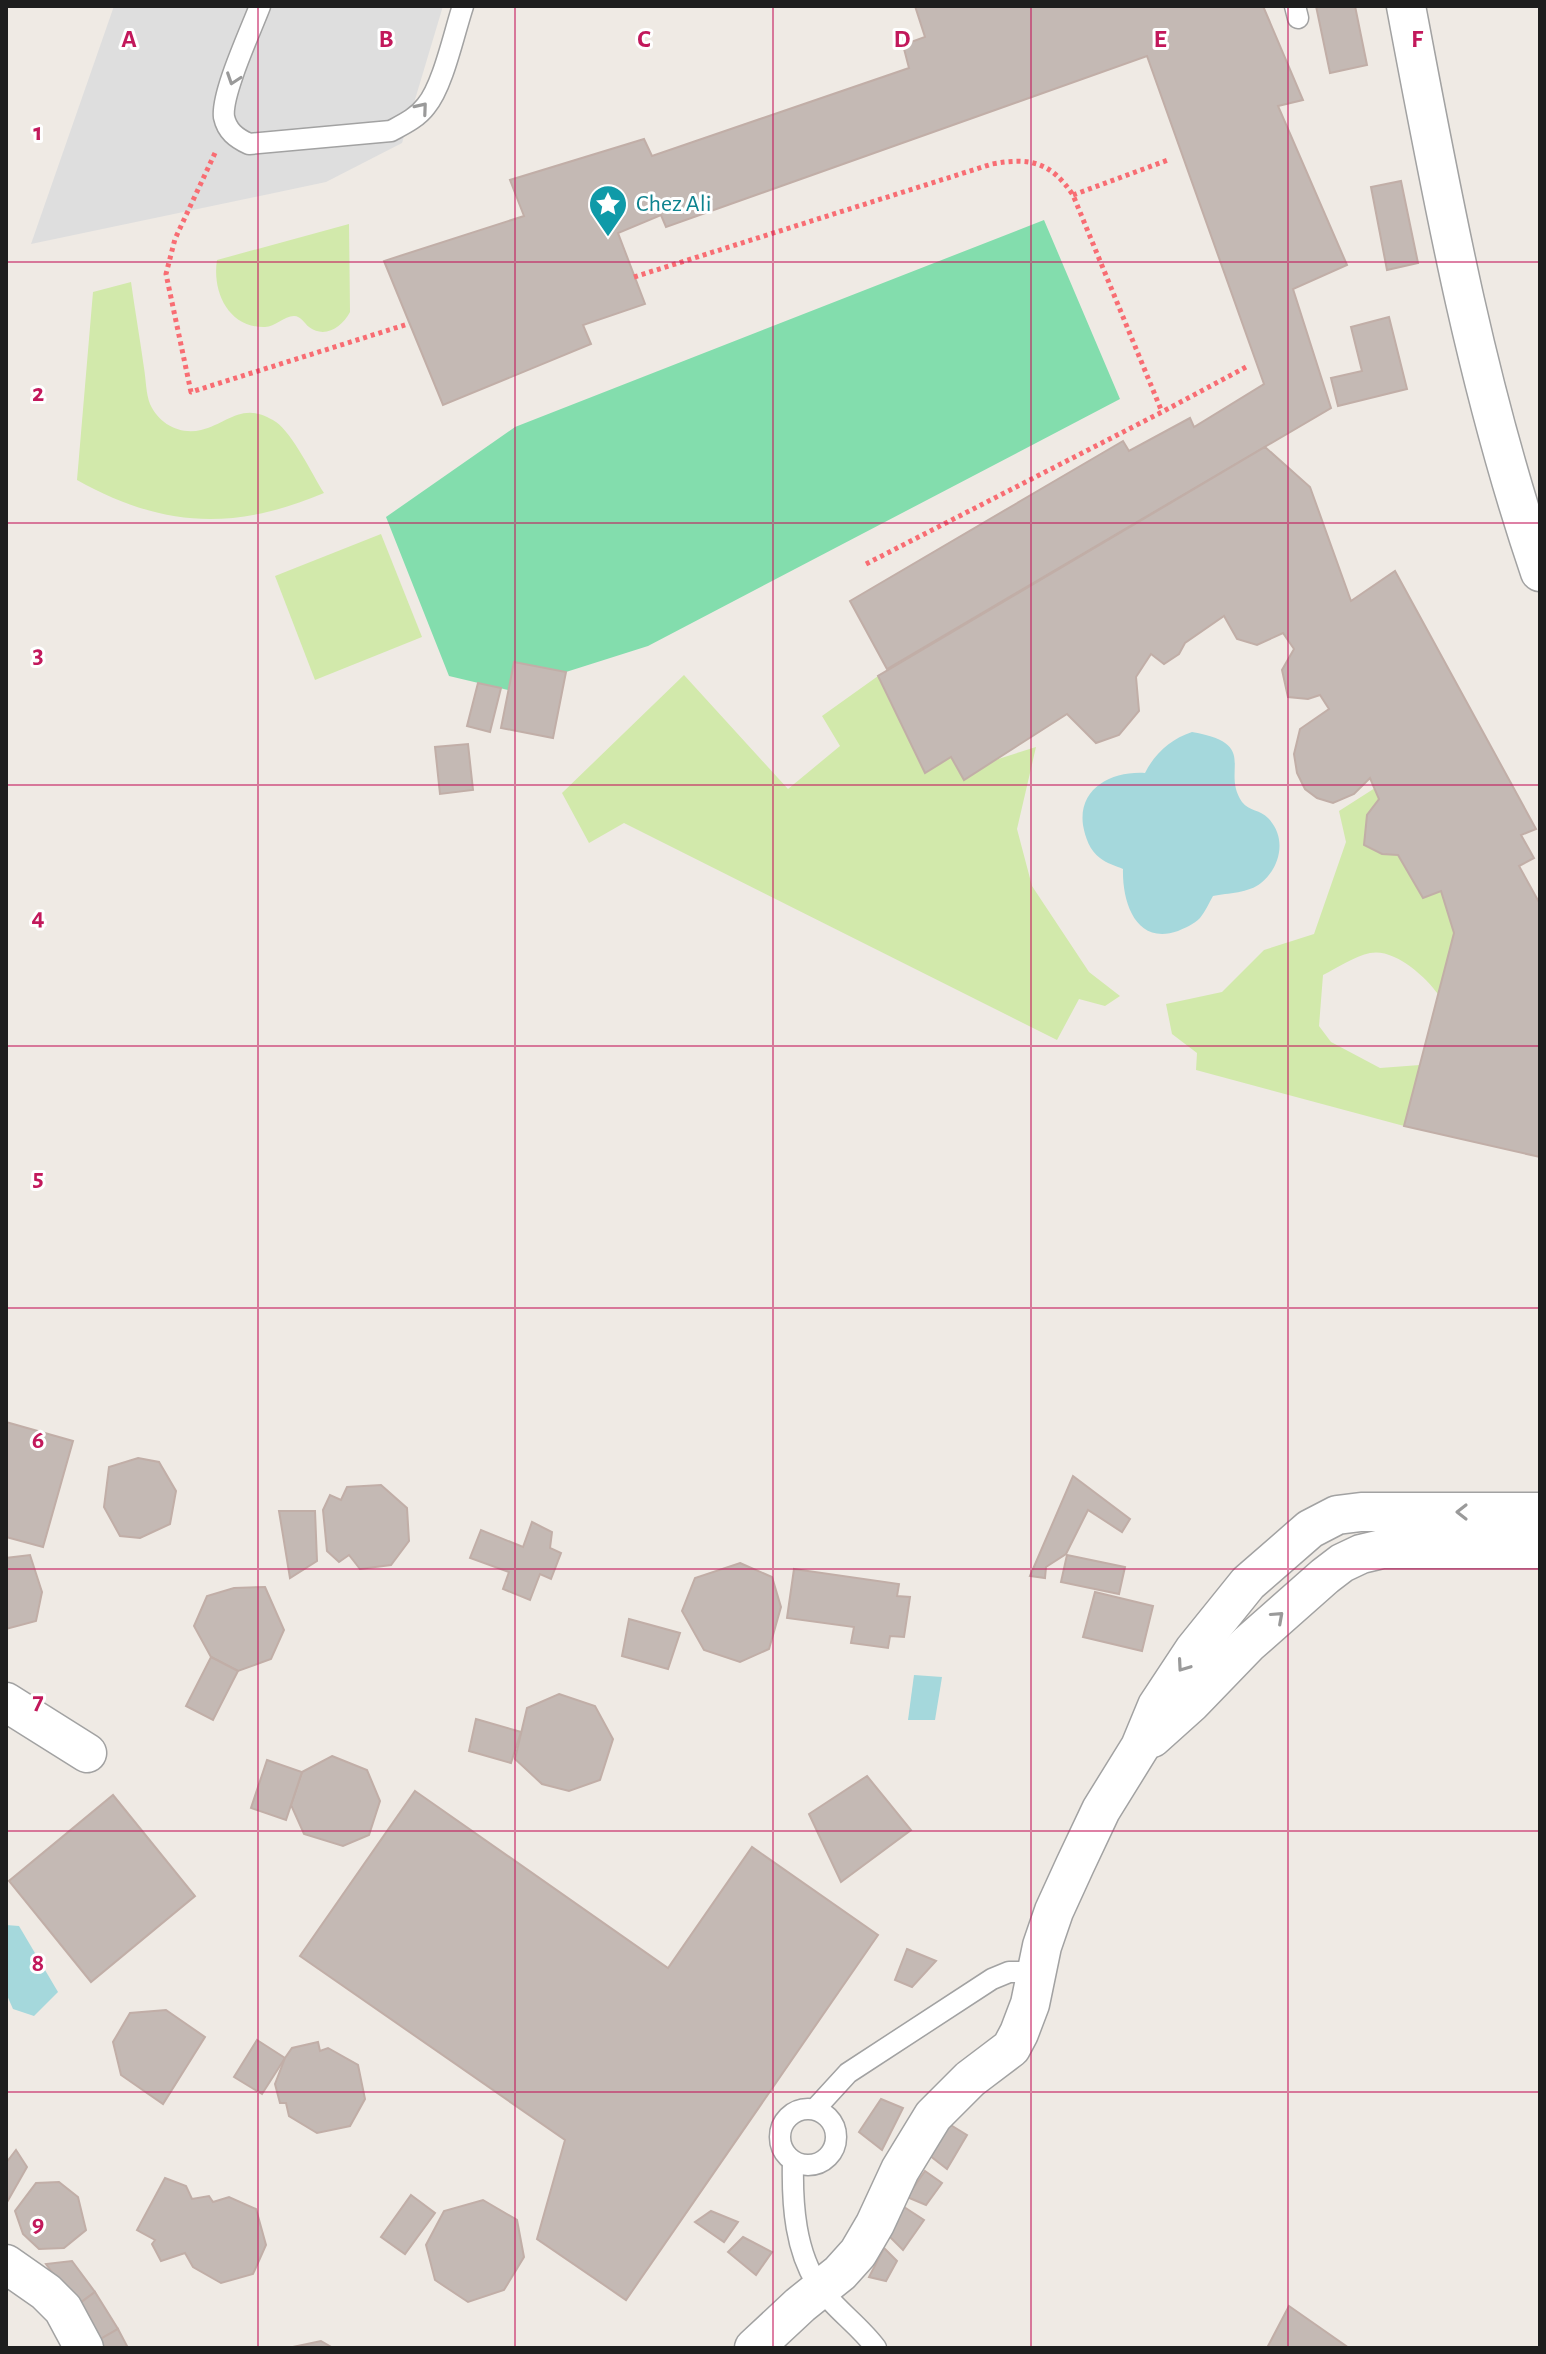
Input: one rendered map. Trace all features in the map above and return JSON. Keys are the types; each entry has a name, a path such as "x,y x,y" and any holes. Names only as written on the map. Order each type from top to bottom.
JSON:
{"street":[{"path":"1406,6 1487,396 1502,456 1540,572"},
{"path":"754,2348 840,2273 858,2253 900,2170 933,2116 970,2079 1011,2048 1030,2004 1054,1911 1101,1810 1140,1747 1147,1726 1169,1687 1221,1614 1248,1583 1310,1529 1337,1515 1361,1512 1540,1512"},
{"path":"1140,1747 1191,1703 1248,1644 1342,1563 1361,1554 1403,1548 1540,1549"},
{"path":"1221,1614 1248,1644"},
{"path":"6,1702 87,1753"},
{"path":"6,2264 46,2292 63,2309 84,2348"}],"lane":[{"path":"260,6 223,113 227,127 236,138 249,144 391,131 411,121 428,105 438,84 463,6"},
{"path":"815,2109 848,2073 992,1979 1009,1972 1036,1972"},
{"path":"803,2108 826,2114 834,2124 837,2136 835,2148 817,2164 793,2162 780,2143 784,2120 803,2108"},
{"path":"793,2162 792,2188 800,2240 820,2289 876,2348"}],"path":[{"path":"227,127 175,239 166,274 191,392 408,324"},
{"path":"634,277 992,164 1012,160 1032,162 1051,169 1073,195 1162,412"},
{"path":"1073,195 1168,160"},
{"path":"866,564 1248,366"}],"green space":[{"path":"1044,220 1120,399 648,646 566,672 514,662 508,690 449,676 386,517 515,427"},
{"path":"349,224 350,312 338,327 321,332 294,316 269,327 252,326 241,321 225,306 217,284 217,260"},
{"path":"131,282 148,396 159,417 178,429 193,431 245,413 264,416 276,422 289,435 324,493 260,514 199,519 139,508 77,480 93,292"},
{"path":"381,534 422,637 315,680 275,576"},
{"path":"684,675 788,789 840,746 822,716 878,676 925,773 951,757 964,780 992,761 1036,747 1017,829 1032,886 1089,972 1120,996 1105,1006 1079,999 1057,1040 624,823 589,843 562,793"},
{"path":"1375,788 1379,799 1367,815 1364,844 1382,854 1398,855 1423,898 1441,891 1454,933 1438,994 1425,979 1399,959 1370,953 1323,975 1319,1026 1331,1042 1380,1068 1420,1065 1404,1126 1196,1070 1197,1053 1172,1034 1166,1004 1222,992 1264,950 1314,934 1346,842 1339,811"}],"shaded area":[{"path":"114,6 443,6 402,143 326,182 31,244"}],"water":[{"path":"1192,732 1213,737 1232,751 1236,790 1245,805 1265,815 1274,826 1278,834 1279,852 1273,869 1261,883 1244,891 1213,896 1200,918 1181,930 1164,934 1152,932 1134,918 1125,895 1123,869 1102,860 1091,848 1084,830 1083,812 1086,801 1100,784 1121,775 1145,773 1164,748"},
{"path":"914,1675 942,1677 935,1720 908,1720"},
{"path":"6,1925 19,1926 58,1992 34,2016 13,2009 6,1993"}],"building":[{"path":"915,6 1263,6 1303,100 1278,106 1347,265 1293,289 1331,408 887,669 850,601 1123,441 1129,451 1190,418 1194,427 1264,384 1147,56 666,227 661,215 618,233 645,304 583,325 591,344 443,405 384,261 524,216 510,180 644,139 652,156 909,68 903,45 925,37"},
{"path":"1316,6 1355,6 1367,65 1330,73"},
{"path":"1401,181 1418,263 1387,270 1371,187"},
{"path":"1389,317 1407,389 1338,406 1331,378 1362,371 1351,327"},
{"path":"1265,447 1310,487 1351,601 1395,571 1536,829 1521,835 1534,858 1519,866 1540,904 1540,1157 1404,1126 1454,933 1441,891 1423,898 1398,855 1382,854 1364,845 1367,815 1379,799 1370,778 1354,794 1333,803 1317,798 1305,789 1297,773 1294,754 1300,729 1329,709 1320,695 1308,699 1288,697 1282,670 1294,649 1283,633 1257,645 1237,639 1224,616 1185,643 1179,654 1164,664 1151,654 1136,677 1139,711 1119,735 1096,743 1067,714 964,780 951,757 925,773 878,676"},
{"path":"514,662 566,672 553,738 501,728"},
{"path":"478,683 501,688 490,732 467,726"},
{"path":"468,744 473,790 440,794 435,747"},
{"path":"6,1422 73,1441 43,1547 6,1537"},
{"path":"138,1458 159,1462 176,1491 170,1524 140,1538 120,1536 104,1507 109,1467"},
{"path":"1073,1476 1130,1519 1122,1532 1088,1510 1066,1554 1046,1567 1045,1578 1030,1576"},
{"path":"381,1485 407,1508 409,1541 391,1565 360,1569 349,1555 339,1562 327,1551 323,1510 330,1495 341,1500 347,1487"},
{"path":"279,1511 315,1511 317,1561 290,1578"},
{"path":"532,1522 552,1532 550,1548 561,1553 551,1579 540,1574 530,1600 503,1589 509,1572 470,1558 481,1530 523,1547"},
{"path":"30,1555 42,1592 36,1621 6,1629 6,1558"},
{"path":"1067,1555 1125,1567 1119,1594 1061,1582"},
{"path":"740,1563 772,1577 781,1607 769,1649 740,1662 704,1650 682,1611 695,1578"},
{"path":"794,1569 899,1584 897,1596 910,1597 904,1637 890,1636 888,1648 851,1643 854,1627 787,1618"},
{"path":"265,1587 284,1630 271,1659 238,1671 211,1657 194,1626 207,1596 234,1588"},
{"path":"1095,1592 1153,1606 1142,1651 1083,1637"},
{"path":"629,1619 680,1633 668,1669 622,1656"},
{"path":"211,1657 238,1671 213,1720 186,1706"},
{"path":"559,1694 595,1706 613,1739 600,1780 569,1791 542,1784 515,1759 527,1708"},
{"path":"476,1719 521,1732 511,1763 469,1751"},
{"path":"332,1756 367,1770 380,1801 369,1835 343,1846 304,1834 291,1805 302,1772"},
{"path":"267,1760 302,1772 286,1820 251,1808"},
{"path":"867,1776 911,1830 841,1882 809,1814"},
{"path":"415,1791 668,1968 752,1847 878,1935 626,2300 537,2239 565,2140 300,1956"},
{"path":"113,1795 195,1896 91,1982 9,1881"},
{"path":"907,1949 936,1961 912,1987 895,1980"},
{"path":"166,2010 205,2037 163,2104 121,2075 113,2042 130,2013"},
{"path":"257,2040 285,2058 262,2094 234,2077"},
{"path":"318,2042 320,2051 328,2048 358,2065 365,2099 350,2126 317,2133 289,2116 286,2103 280,2103 275,2084 292,2048"},
{"path":"881,2099 903,2108 882,2150 859,2132"},
{"path":"949,2124 967,2135 947,2169 929,2155"},
{"path":"16,2150 27,2167 6,2204 6,2163"},
{"path":"925,2171 942,2183 926,2205 907,2197"},
{"path":"165,2178 186,2186 192,2199 209,2196 213,2202 229,2197 256,2209 266,2245 253,2274 221,2283 193,2267 185,2253 161,2261 152,2244 155,2240 137,2230"},
{"path":"59,2182 78,2197 86,2230 64,2248 39,2249 23,2234 15,2211 36,2183"},
{"path":"411,2195 435,2213 405,2254 381,2237"},
{"path":"483,2200 517,2220 524,2257 504,2290 468,2302 435,2280 426,2245 444,2211"},
{"path":"901,2205 924,2220 903,2250 888,2235"},
{"path":"711,2211 738,2222 724,2242 695,2222"},
{"path":"743,2237 772,2252 756,2275 728,2252"},
{"path":"884,2248 897,2261 886,2281 869,2277"},
{"path":"72,2261 95,2292 76,2306 46,2264"},
{"path":"95,2292 118,2329 97,2341 76,2306"},
{"path":"1289,2306 1349,2348 1267,2348"},
{"path":"118,2329 128,2348 100,2348 97,2341"},
{"path":"321,2341 333,2348 288,2348"}],"place":[{"name":"Chez Ali","path":"608,238"}]}
